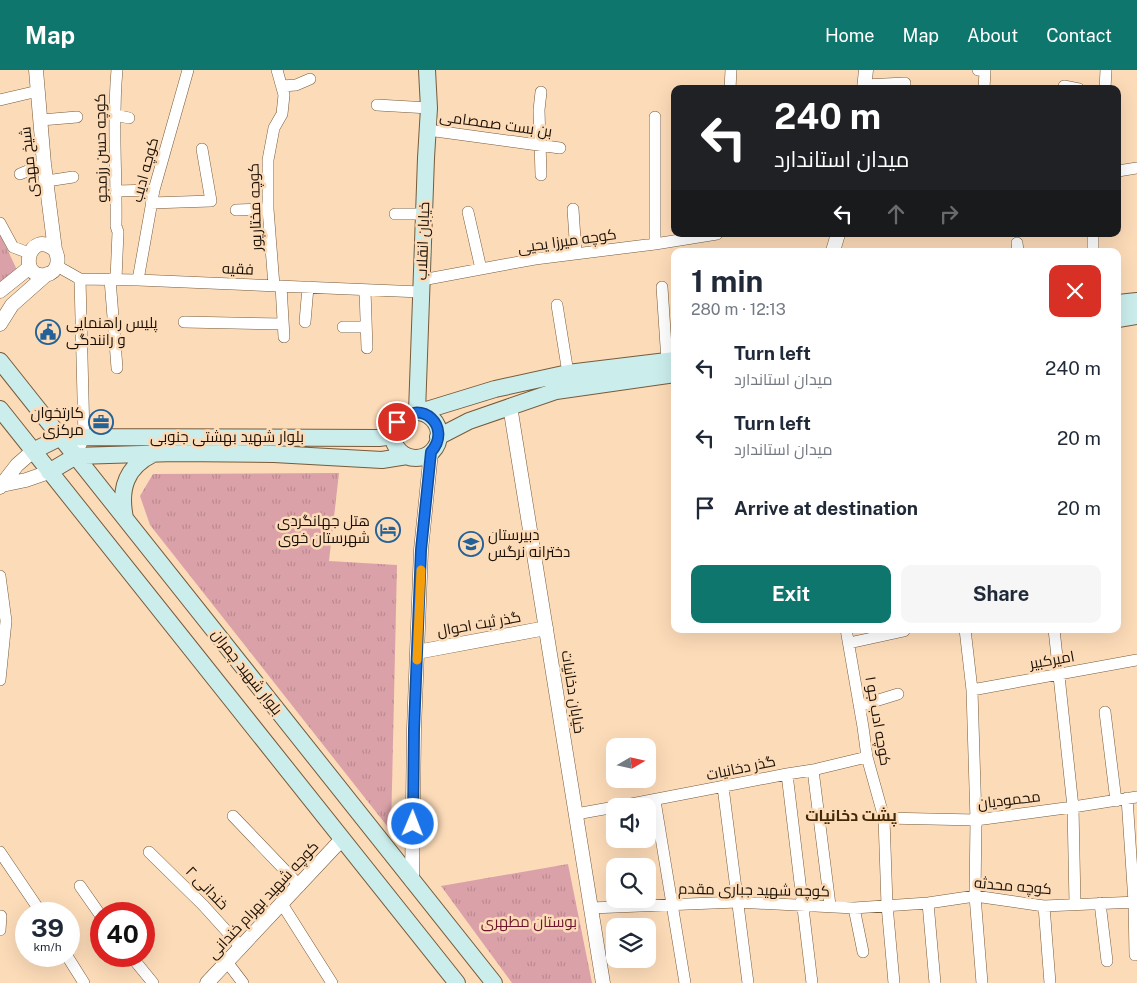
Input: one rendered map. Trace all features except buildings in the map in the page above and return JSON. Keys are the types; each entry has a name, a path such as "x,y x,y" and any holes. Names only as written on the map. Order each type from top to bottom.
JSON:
{"main road":[{"name":"خیابان انقلاب","path":"419,412 424,214 429,108 427,70"},
{"path":"1121,304 1137,301"},
{"path":"1121,319 1137,316"},
{"name":"بلوار شهید چمران","path":"0,361 494,983"},
{"path":"419,412 427,415 436,424 438,437 431,452 419,458 407,456 397,448 393,436 394,428 402,416 409,413 419,412 495,389 568,373 671,365"},
{"path":"438,437 469,421 556,391 671,365"},
{"path":"462,399 459,414 462,418 469,421"},
{"name":"بلوار شهید چمران","path":"0,409 457,983"},
{"name":"بلوار شهید بهشتی جنوبی","path":"61,437 379,438 393,436"},
{"path":"33,451 61,437"},
{"path":"125,518 123,494 126,479 134,467 153,454"},
{"name":"بلوار شهید بهشتی جنوبی","path":"76,456 274,454 382,460 407,456"},
{"path":"49,472 76,456"}],"street":[{"name":"شیخ مهدی","path":"36,70 44,164 55,250"},
{"name":"کوچه حسن رزمجو","path":"117,70 115,115 116,226 118,232 113,279 117,368"},
{"name":"کوچه ادیب","path":"138,280 154,190 188,70"},
{"name":"کوچه مختارپور","path":"277,70 284,95 282,114 274,128 268,160 268,208 284,337"},
{"path":"730,85 731,70"},
{"path":"864,85 866,70"},
{"path":"978,70 985,71 984,85"},
{"path":"1105,85 1106,70"},
{"path":"282,86 296,85 310,79"},
{"path":"884,85 905,83"},
{"path":"0,100 38,91"},
{"path":"541,92 539,110 541,175"},
{"path":"377,106 429,108"},
{"path":"115,115 129,118"},
{"path":"41,120 77,117"},
{"path":"655,118 655,244"},
{"name":"بن بست صمصامی","path":"428,130 560,148"},
{"path":"151,203 211,201 202,149"},
{"path":"20,174 44,164"},
{"path":"1121,171 1137,168"},
{"path":"47,181 73,177"},
{"path":"117,191 154,190"},
{"path":"236,210 268,208"},
{"path":"573,209 576,254"},
{"path":"468,212 481,269"},
{"path":"395,214 424,214"},
{"path":"0,223 13,247 30,253"},
{"name":"کوچه میرزا یحیی","path":"422,286 481,269 535,259 699,237"},
{"path":"0,324 12,306 52,270 58,260 55,250 51,247 41,245 32,249 28,258 30,268 38,274 52,270"},
{"path":"0,291 30,268"},
{"name":"فقیه","path":"52,270 80,279 365,290 422,286"},
{"path":"76,456 84,437 80,279"},
{"path":"305,322 308,287"},
{"path":"662,288 671,357"},
{"path":"365,290 367,348"},
{"path":"557,305 568,373"},
{"path":"184,322 283,324"},
{"path":"343,326 366,327"},
{"name":"خیابان دخانیات","path":"510,406 603,983"},
{"path":"1,486 17,465 33,451"},
{"path":"412,881 414,729 421,550 431,452"},
{"path":"1,486 49,472"},
{"path":"0,576 6,621 0,680"},
{"name":"گذر ثبت احوال","path":"417,652 546,628"},
{"name":"کوچه ادب جو ۱","path":"847,633 867,757 884,818 887,905 894,983"},
{"path":"849,643 895,633"},
{"path":"965,633 972,690 976,820 975,896 982,983"},
{"path":"1054,633 1073,808 1075,904"},
{"name":"امیرکبیر","path":"972,690 1137,660"},
{"path":"859,706 898,694"},
{"path":"1105,712 1127,799 1135,902 1135,955"},
{"name":"گذر دخانیات","path":"656,801 813,770 867,757"},
{"path":"813,770 830,905"},
{"path":"786,774 812,983"},
{"path":"723,787 748,983"},
{"name":"محمودیان","path":"884,818 976,820 1127,799"},
{"path":"656,807 685,983"},
{"path":"576,814 606,809"},
{"path":"233,816 300,886"},
{"name":"کوچه شهید بهرام خندانی","path":"207,983 300,886 342,839"},
{"path":"0,852 34,902"},
{"name":"خندانی ۲","path":"149,852 203,905 241,947"},
{"path":"80,886 91,902"},
{"name":"کوچه محدثه","path":"887,905 928,903 975,896 1044,906 1135,902"},
{"name":"کوچه شهید جباری مقدم","path":"591,908 737,902 803,906 830,905 854,908 887,905"},
{"path":"928,903 935,983"},
{"path":"282,904 332,983"},
{"path":"1100,904 1106,961"},
{"path":"1044,906 1050,983"},
{"path":"854,908 863,952"},
{"path":"0,930 1,916"},
{"path":"227,962 244,983"},
{"path":"74,967 84,983"},
{"path":"140,967 153,983"}],"green space":[{"path":"0,234 17,270 0,283"},
{"path":"339,473 329,561 397,565 391,831 150,525 140,496 153,474"},
{"name":"بوستان مطهری","path":"568,864 592,983 512,983 441,886"}],"slow traffic":[{"path":"417,660 421,570"}],"place":[{"name":"پلیس راهنمایی و رانندگی","path":"48,332"},
{"name":"کارتخوان مرکزی","path":"101,422"},
{"name":"هتل جهانگردی شهرستان خوی","path":"388,530"},
{"name":"دبیرستان دخترانه نرگس","path":"471,544"}],"district":[{"name":"پشت دخانیات","path":"851,815"}],"route":[{"path":"397,422 402,416 420,412 432,419 438,430 437,443 431,452 421,550 414,729 413,824"}]}
